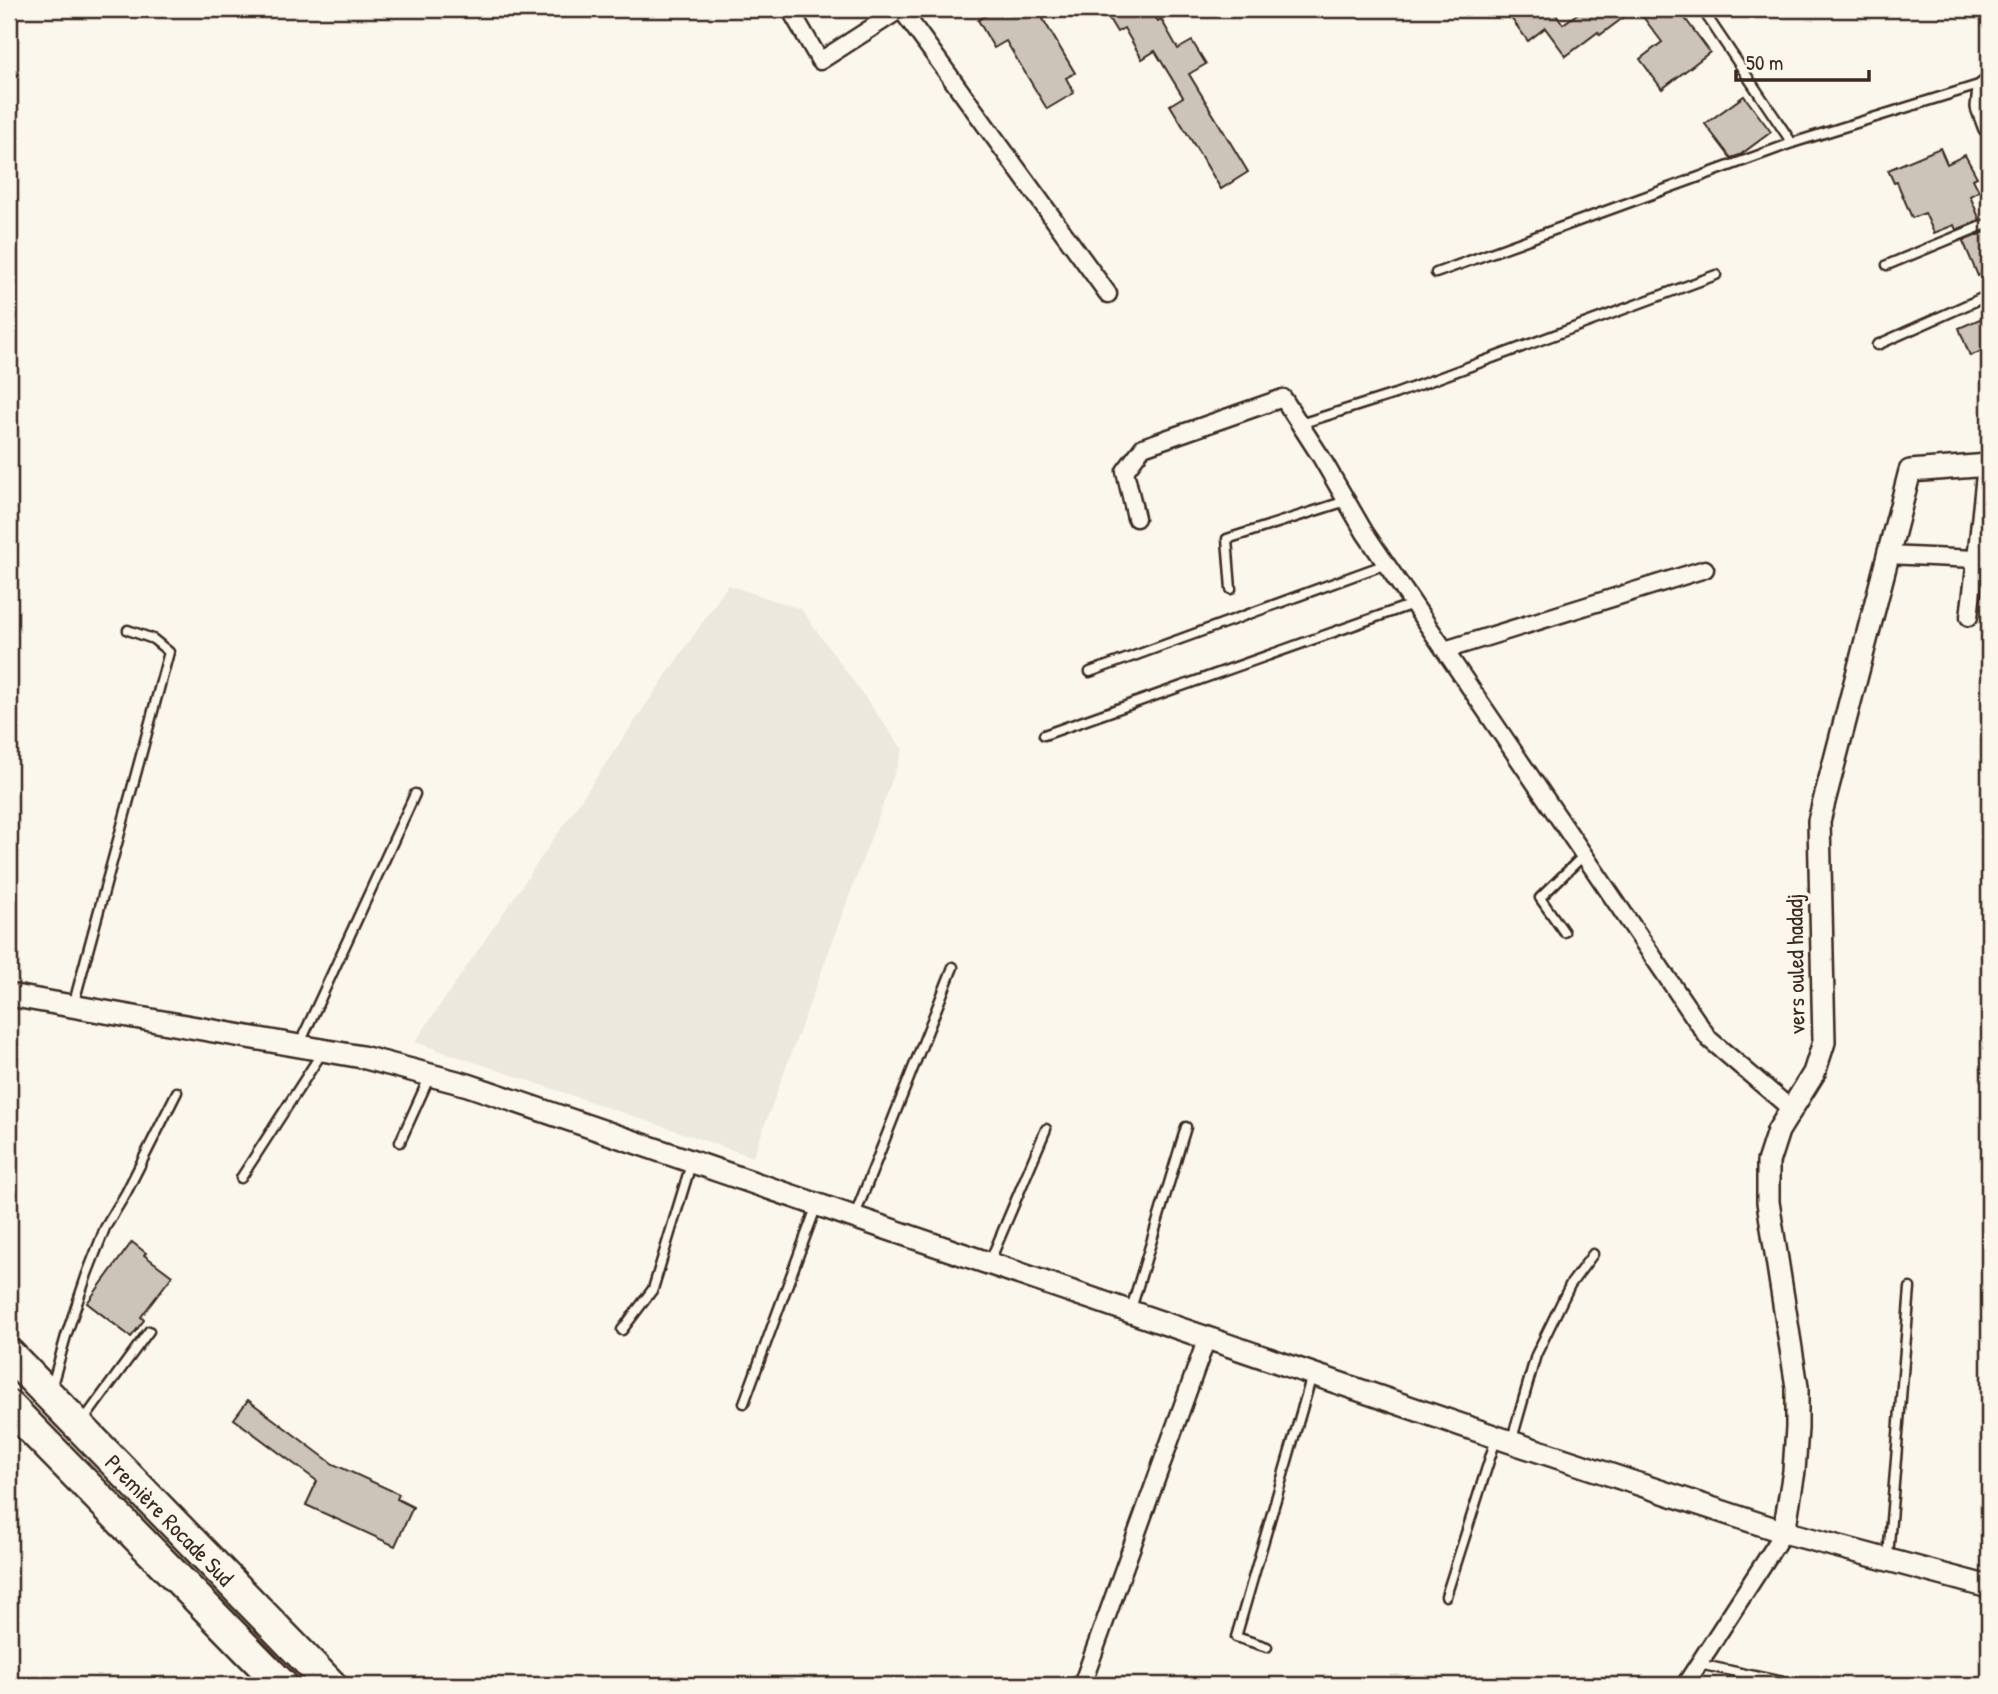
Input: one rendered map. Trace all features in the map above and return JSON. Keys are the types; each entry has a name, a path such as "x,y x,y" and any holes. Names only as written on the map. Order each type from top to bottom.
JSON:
{"highway":[{"name":"Première Rocade Sud","path":"9,1354 331,1685"},
{"name":"Première Rocade Sud","path":"9,1406 282,1685"}],"street":[{"path":"790,9 820,61 901,9 1108,294"},
{"path":"1989,83 1984,89 1982,107 1989,125"},
{"path":"1136,518 1125,471 1143,447 1283,398 1386,564 1709,1039 1791,1109"},
{"path":"1969,617 1987,465"},
{"name":"vers ouled hadadj","path":"1784,1532 1794,1471 1797,1387 1768,1202 1768,1162 1778,1131 1814,1073 1824,1042 1819,821 1910,471 1987,465"},
{"path":"1887,555 1976,559"},
{"path":"1445,650 1704,569"},
{"path":"9,995 362,1057 468,1084 1504,1440 1784,1532 1989,1587"},
{"path":"1082,1685 1207,1338"},
{"path":"1685,1685 1784,1532"}],"lane":[{"path":"1702,9 1792,143"},
{"path":"1436,273 1792,143 1989,83"},
{"path":"1887,265 1989,223"},
{"path":"1300,424 1395,394 1716,275"},
{"path":"1877,345 1989,295"},
{"path":"1231,589 1227,540 1346,501"},
{"path":"1090,672 1386,564"},
{"path":"1044,735 1413,604"},
{"path":"73,1006 169,652 153,639 128,630"},
{"path":"299,1046 415,794"},
{"path":"1564,932 1539,898 1584,855"},
{"path":"854,1218 953,967"},
{"path":"241,1178 323,1050"},
{"path":"400,1142 430,1075"},
{"path":"50,1395 66,1336 106,1228 177,1092"},
{"path":"1130,1312 1186,1127"},
{"path":"989,1264 1046,1129"},
{"path":"622,1331 653,1289 692,1162"},
{"path":"744,1404 817,1205"},
{"path":"1446,1596 1536,1355 1570,1285 1593,1254"},
{"path":"1888,1560 1910,1288"},
{"path":"80,1426 149,1331"},
{"path":"1267,1647 1236,1637 1312,1375"},
{"path":"1699,1664 1797,1685"}],"shaded area":[{"path":"728,585 801,609 903,750 753,1157 415,1042"}],"building":[{"path":"997,9 1060,9 1043,19 1075,73 1066,78 1074,93 1047,109 1006,41 994,48 978,20"},
{"path":"1103,9 1151,9 1158,21 1161,19 1178,49 1192,41 1206,64 1189,74 1248,172 1221,189 1170,105 1183,97 1155,51 1142,59 1124,28 1117,32"},
{"path":"1523,9 1552,9 1563,24 1584,9 1635,9 1566,56 1545,28 1528,41 1511,18"},
{"path":"1637,9 1678,9 1710,52 1662,89 1640,59 1662,42"},
{"path":"1744,96 1771,132 1740,155 1731,158 1705,124"},
{"path":"1940,148 1947,164 1965,155 1977,177 1973,179 1979,191 1970,196 1980,220 1956,230 1954,225 1934,233 1925,213 1912,218 1897,182 1894,183 1888,170"},
{"path":"1985,232 1989,241 1989,271 1978,276 1963,241"},
{"path":"1989,315 1989,348 1970,356 1959,328"},
{"path":"132,1242 146,1253 144,1255 172,1276 141,1317 144,1320 131,1337 87,1303"},
{"path":"248,1400 333,1464 399,1494 397,1499 413,1507 395,1546 306,1505 317,1481 234,1419"}]}
